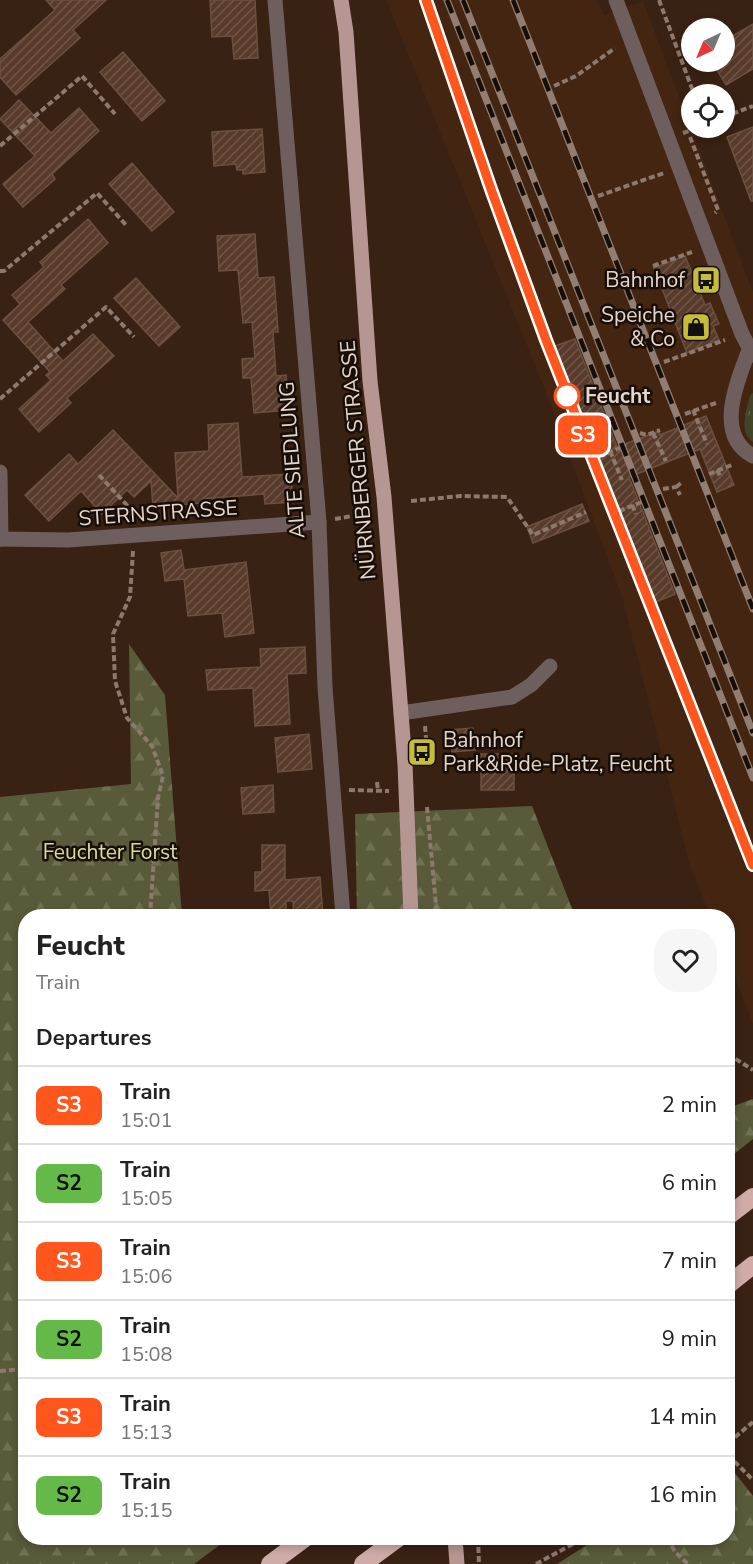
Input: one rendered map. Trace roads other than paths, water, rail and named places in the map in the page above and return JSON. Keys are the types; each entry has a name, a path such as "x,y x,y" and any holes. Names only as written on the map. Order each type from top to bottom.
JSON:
{"highway":[{"path":"735,1211 753,1197"},
{"path":"735,1279 753,1265"},
{"path":"270,1564 296,1545"},
{"path":"363,1564 388,1545"}],"main road":[{"name":"NÜRNBERGER STRASSE","path":"341,0 346,32 370,381 384,497 401,713 411,909"},
{"path":"456,1545 457,1564"}],"street":[{"name":"ALTE SIEDLUNG","path":"275,0 319,522 325,687 342,909"},
{"path":"616,0 751,352 731,401 731,414 739,444 753,456"},
{"path":"0,472 1,539"},
{"name":"STERNSTRASSE","path":"1,539 68,540 319,522"},
{"path":"401,713 512,697 531,685 550,666"}],"railway":[{"path":"426,0 546,340 753,865"},
{"path":"447,0 753,778"},
{"path":"463,0 753,733"},
{"path":"513,0 753,609"}],"train":[{"name":"S3","path":"426,0 546,340 753,865"}],"place":[{"name":"Bahnhof","path":"706,280"},
{"name":"Speiche & Co","path":"696,327"},
{"name":"Feucht","path":"567,396"},
{"name":"Bahnhof Park&Ride-Platz, Feucht","path":"422,752"}],"park label":[{"name":"Feuchter Forst","path":"110,852"}]}
